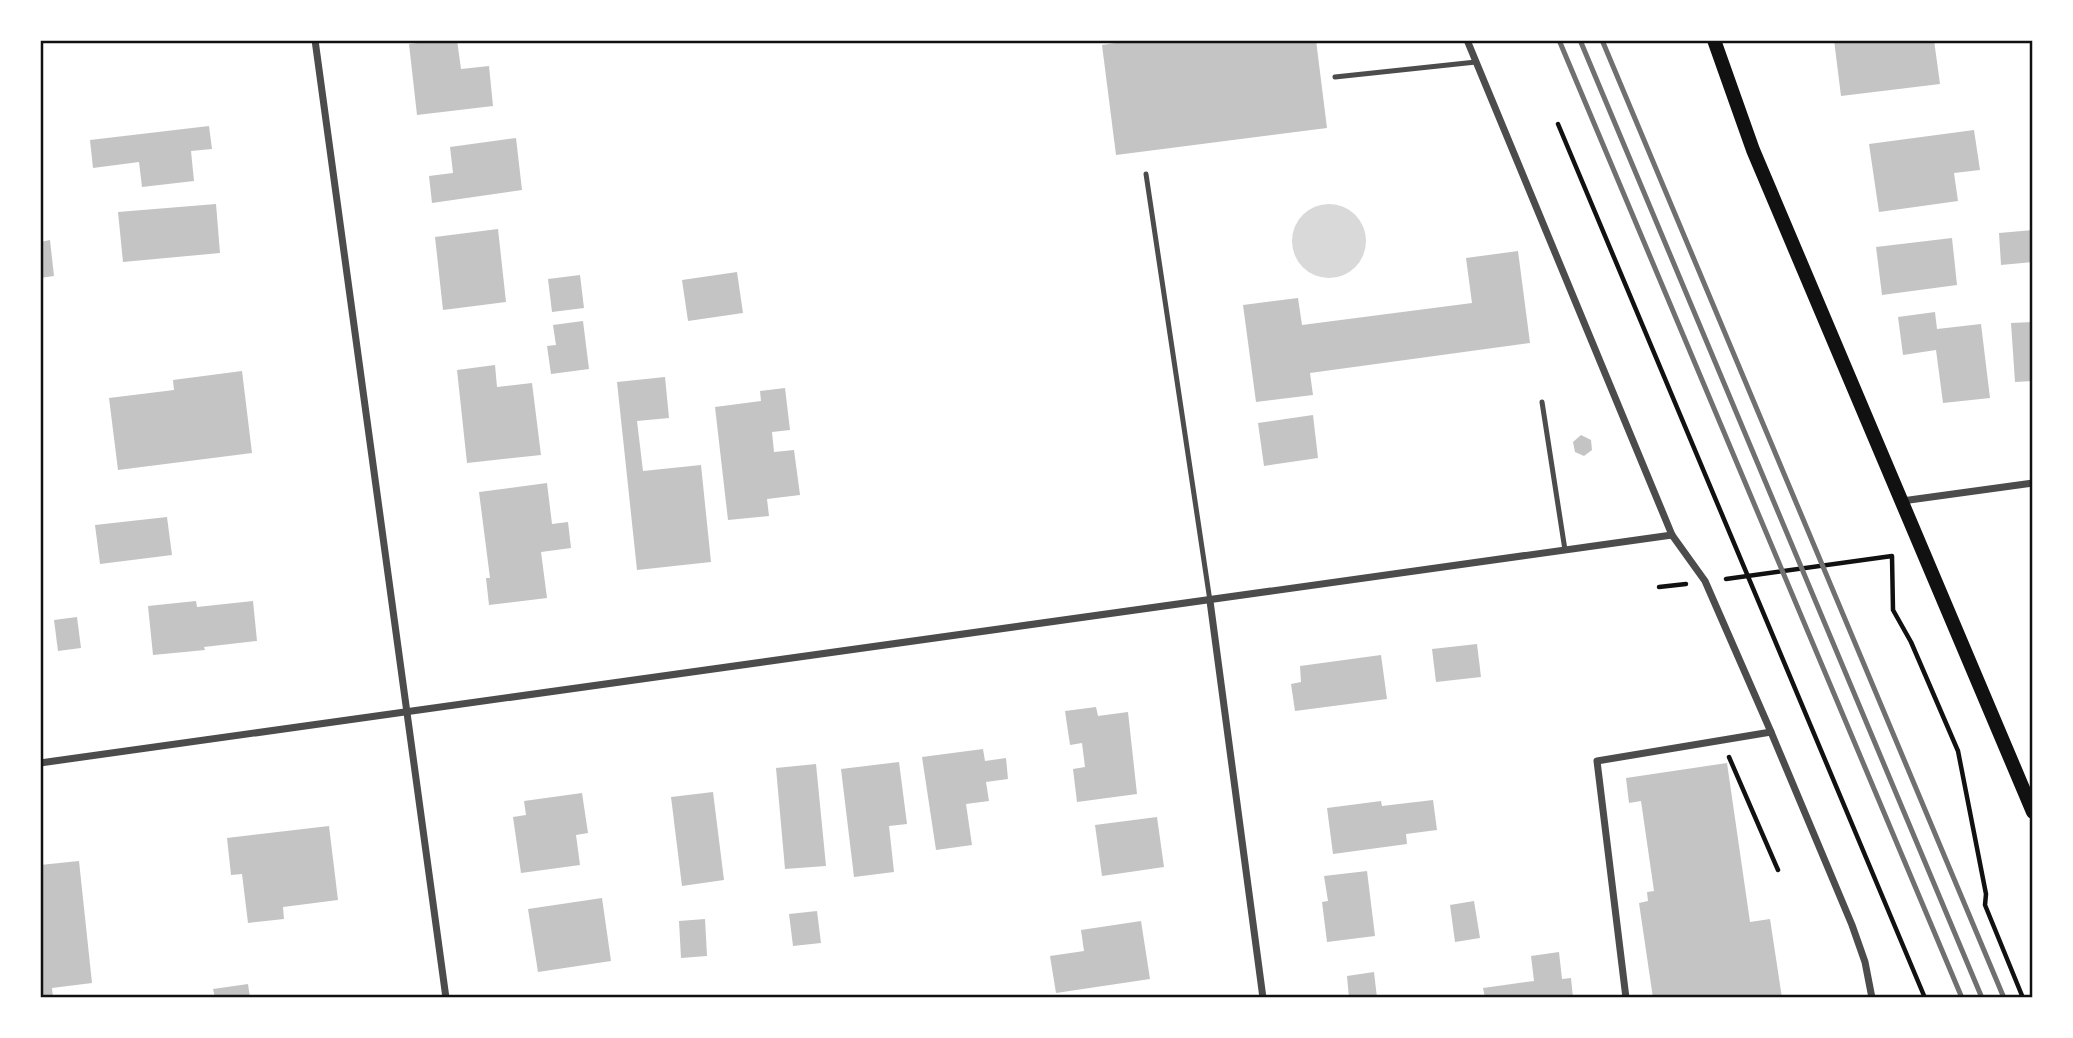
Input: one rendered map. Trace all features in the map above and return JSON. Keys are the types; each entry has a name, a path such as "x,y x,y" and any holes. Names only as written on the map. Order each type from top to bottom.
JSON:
{"main road":[{"path":"1714,40 1753,150 2033,812"}],"street":[{"path":"315,40 446,998"},
{"path":"1467,40 1672,535 1705,581 1771,732 1852,925 1865,962 1872,998"},
{"path":"1902,501 2033,483"},
{"path":"40,763 1672,535"},
{"path":"1210,601 1263,998"},
{"path":"1626,998 1598,761 1771,732"}],"lane":[{"path":"1335,77 1476,62"},
{"path":"1146,174 1210,601"},
{"path":"1542,402 1565,550"}],"path":[{"path":"1558,124 1925,998"},
{"path":"1659,587 1892,556 1893,610 1912,642 1958,751 1986,894 1985,905 2023,998"},
{"path":"1722,740 1778,870"}],"shaded area":[{"path":"1329,204 1350,210 1360,220 1366,241 1360,262 1350,272 1329,278 1308,272 1298,262 1292,241 1298,220 1308,210"}],"building":[{"path":"457,40 461,69 489,66 493,106 417,115 409,44"},
{"path":"1135,40 1316,40 1327,128 1116,155 1102,45"},
{"path":"1834,40 1934,40 1940,84 1841,96"},
{"path":"209,126 212,149 191,151 194,181 142,187 139,162 93,168 90,140"},
{"path":"1974,130 1980,170 1954,173 1958,201 1879,212 1869,144"},
{"path":"516,138 522,190 432,203 429,176 453,173 450,147"},
{"path":"216,204 220,253 123,262 118,212"},
{"path":"498,229 506,302 443,310 435,237"},
{"path":"2033,230 2033,262 2001,265 1999,233"},
{"path":"1952,238 1957,285 1882,295 1876,247"},
{"path":"50,240 54,276 40,278 40,242"},
{"path":"1518,251 1530,343 1310,373 1313,395 1256,402 1243,305 1298,298 1302,325 1472,303 1466,258"},
{"path":"737,272 743,313 688,321 682,280"},
{"path":"580,275 584,308 552,312 548,279"},
{"path":"1935,312 1937,329 1981,324 1990,398 1943,403 1936,350 1903,355 1898,317"},
{"path":"583,321 589,369 551,374 547,346 556,345 553,325"},
{"path":"2033,322 2033,381 2015,382 2011,323"},
{"path":"495,365 497,387 532,383 541,455 467,463 457,370"},
{"path":"242,371 252,453 118,470 109,398 174,390 173,380"},
{"path":"665,377 669,418 637,421 643,471 701,465 711,562 637,570 617,382"},
{"path":"785,388 790,430 772,432 774,452 794,450 800,495 767,499 769,516 728,520 715,407 761,401 760,391"},
{"path":"1313,415 1318,458 1264,466 1258,423"},
{"path":"1581,435 1591,440 1592,450 1584,456 1575,452 1573,442"},
{"path":"547,483 552,524 568,522 571,548 541,552 547,598 489,605 486,578 490,578 479,492"},
{"path":"167,517 172,555 100,564 95,525"},
{"path":"196,601 197,607 253,601 257,641 153,655 148,606"},
{"path":"77,617 81,648 58,651 54,620"},
{"path":"1477,644 1481,677 1436,682 1432,649"},
{"path":"1381,655 1387,699 1295,711 1291,684 1301,682 1300,666"},
{"path":"1096,707 1098,716 1128,712 1137,794 1077,802 1073,769 1085,767 1082,743 1070,745 1065,711"},
{"path":"983,749 985,761 1006,758 1008,779 986,782 989,801 966,804 972,845 936,850 922,757"},
{"path":"899,762 907,824 889,826 894,872 854,877 841,769"},
{"path":"1727,763 1750,922 1770,919 1782,998 1653,998 1639,903 1648,901 1647,892 1654,891 1641,801 1629,803 1626,778"},
{"path":"816,764 826,866 785,869 776,768"},
{"path":"713,792 724,880 682,886 671,797"},
{"path":"582,793 588,833 576,835 580,865 521,873 513,817 526,815 524,801"},
{"path":"1433,800 1437,830 1406,834 1407,844 1333,854 1327,808 1381,801 1382,806"},
{"path":"1157,817 1164,867 1102,876 1095,825"},
{"path":"329,826 338,900 283,907 284,919 248,923 242,874 231,875 227,838"},
{"path":"79,861 92,983 52,988 53,998 40,998 40,865"},
{"path":"1367,871 1375,936 1327,942 1322,902 1328,901 1324,876"},
{"path":"602,898 611,961 538,972 528,909"},
{"path":"1474,901 1480,938 1455,942 1450,905"},
{"path":"817,911 821,943 793,946 789,914"},
{"path":"705,919 707,956 681,958 679,921"},
{"path":"1141,921 1150,979 1056,993 1050,956 1084,951 1081,930"},
{"path":"1559,952 1562,979 1571,978 1573,998 1485,998 1483,988 1534,981 1531,956"},
{"path":"1374,972 1377,998 1349,998 1347,976"},
{"path":"248,984 250,998 215,998 213,989"}],"railway":[{"path":"1559,40 1962,998"},
{"path":"1580,40 1982,998"},
{"path":"1602,40 2004,998"}]}
